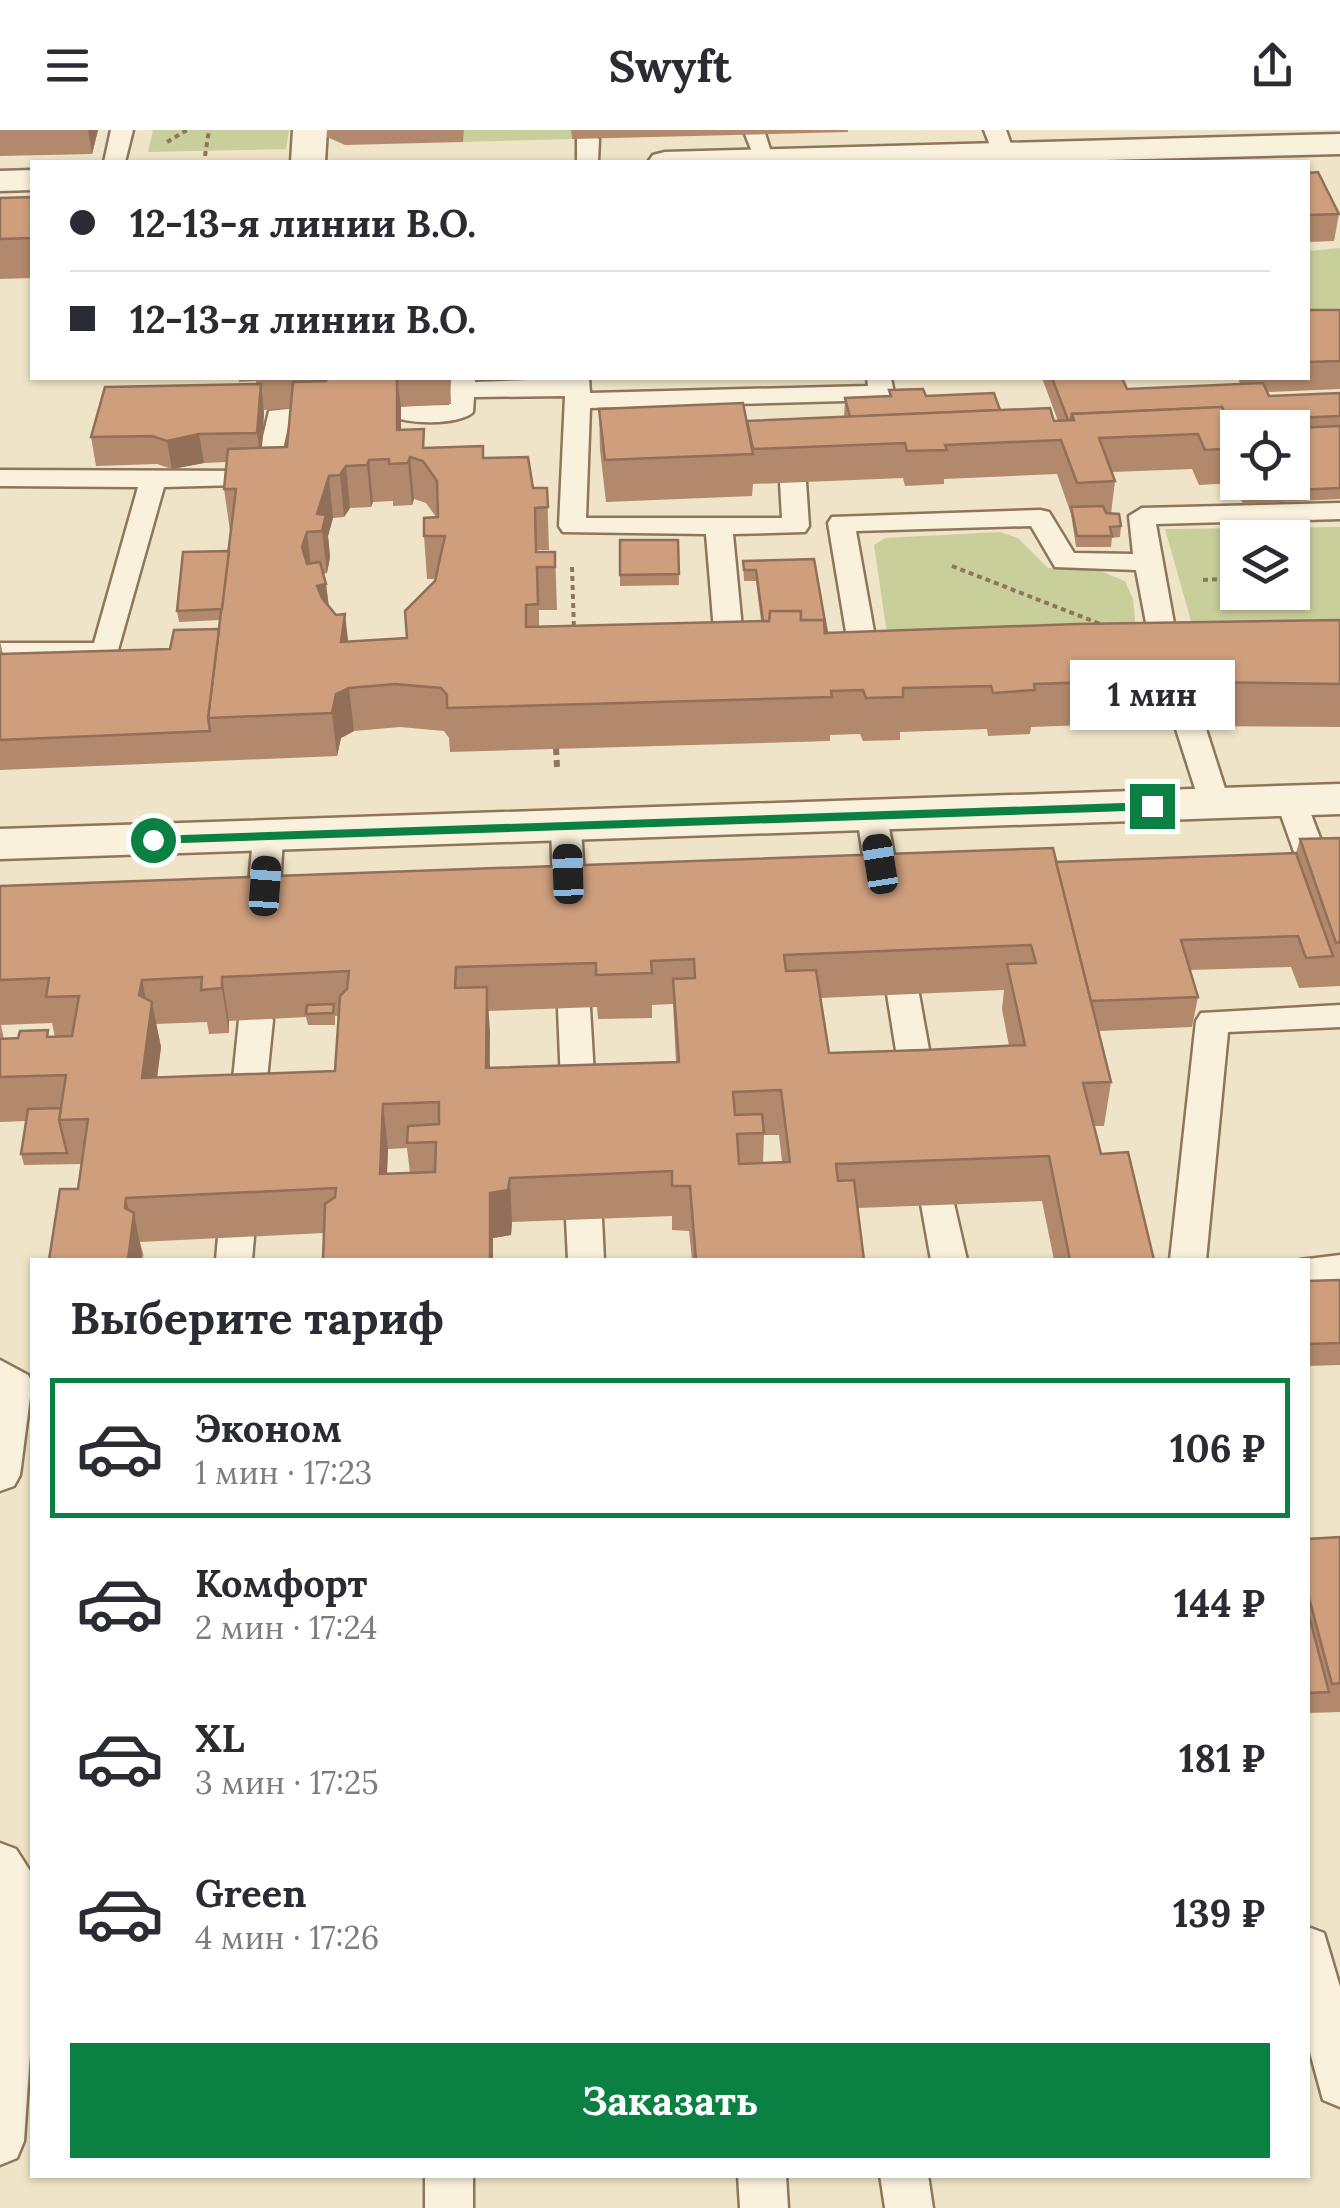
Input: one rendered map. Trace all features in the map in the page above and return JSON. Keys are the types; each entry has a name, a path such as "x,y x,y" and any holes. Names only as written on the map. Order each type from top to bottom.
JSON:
{"street":[{"path":"308,160 310,130"},
{"path":"679,160 760,147 999,142 1107,156 1167,139 1340,144"},
{"path":"0,181 30,180"},
{"path":"0,212 30,212"},
{"path":"0,844 1340,800"}],"lane":[{"path":"115,160 122,130"},
{"path":"587,160 588,139"},
{"path":"401,413 462,412 462,384 788,405 882,392 879,380"},
{"path":"577,389 572,526 796,526 793,482"},
{"path":"0,478 266,479 278,416 316,412"},
{"path":"0,651 106,651 153,479"},
{"path":"1204,648 1162,656 1142,516 1340,512"},
{"path":"902,661 864,662 841,523 1040,518 1065,561 1148,562"},
{"path":"671,640 729,638 718,526"},
{"path":"1190,726 1216,804"},
{"path":"1291,801 1320,882"},
{"path":"872,817 886,898"},
{"path":"566,828 570,910"},
{"path":"262,922 268,837"},
{"path":"903,994 920,1094"},
{"path":"574,1008 579,1110"},
{"path":"1188,1258 1213,1020 1340,1016"},
{"path":"246,1119 256,1020"},
{"path":"939,1204 949,1258"},
{"path":"584,1219 586,1258"},
{"path":"1310,1270 1340,1270"},
{"path":"0,1375 15,1384 0,1474"},
{"path":"0,1863 20,1893 0,2142"},
{"path":"1310,1956 1340,2084"},
{"path":"448,2208 449,2178"},
{"path":"762,2178 764,2208"},
{"path":"904,2178 908,2208"}],"path":[{"path":"206,156 209,130"},
{"path":"572,526 574,642"},
{"path":"936,560 1162,656"},
{"path":"556,747 557,767"}],"green space":[{"path":"153,130 289,130 286,149 148,152"},
{"path":"464,130 571,130 572,139 463,142"},
{"path":"1340,248 1340,312 1314,313 1310,306 1310,251"},
{"path":"1310,527 1340,527 1340,631 1194,632 1165,529 1220,528 1220,610 1310,610"},
{"path":"1000,532 1018,538 1048,568 1098,570 1125,581 1133,599 1136,630 888,641 874,545 885,538"}],"building":[{"path":"1318,172 1339,214 1310,215 1310,173"},
{"path":"30,197 30,238 0,239 0,198"},
{"path":"1310,310 1340,310 1340,361 1310,362"},
{"path":"397,380 397,430 424,429 423,448 483,446 483,458 528,457 533,488 547,488 548,507 535,508 536,552 555,552 555,567 537,567 538,604 526,605 526,627 769,621 770,611 801,611 801,620 824,620 825,633 1340,620 1340,684 1198,682 1126,687 1124,681 1034,684 1035,690 993,693 991,686 903,688 903,697 866,698 863,690 831,691 832,697 447,708 447,695 441,688 395,684 349,688 336,694 332,713 208,718 236,489 224,489 228,449 287,447 293,382","holes":["410,457 423,461 437,481 438,517 424,518 424,536 445,536 435,581 405,611 407,638 341,642 345,614 336,615 322,598 317,586 326,584 320,562 307,564 302,547 307,532 322,531 326,515 317,514 329,476 340,475 346,466 367,465 369,460 408,463"]},
{"path":"1053,380 1123,380 1127,389 1263,383 1269,396 1340,393 1340,416 1310,417 1310,410 1222,407 1072,414 1071,420"},
{"path":"261,384 257,433 199,434 167,441 152,436 91,437 105,387"},
{"path":"923,389 926,396 994,393 1000,410 850,417 845,398 891,396 889,390"},
{"path":"743,403 753,454 605,460 599,409"},
{"path":"1222,407 1220,449 1205,450 1198,434 1099,438 1115,481 1077,483 1061,440 945,445 947,450 907,451 905,443 753,449 747,421 1050,408 1054,421 1074,420 1072,414"},
{"path":"1340,426 1340,488 1310,489 1310,427"},
{"path":"1103,506 1106,513 1119,514 1121,526 1110,527 1112,536 1077,536 1071,507"},
{"path":"620,540 678,540 679,574 620,575"},
{"path":"229,551 222,609 177,611 183,552"},
{"path":"814,559 827,633 824,620 801,620 801,611 770,611 769,621 763,621 756,570 744,570 743,561"},
{"path":"219,629 208,718 210,731 0,740 0,654 170,649 174,630"},
{"path":"1340,838 1340,942 1336,943 1300,839"},
{"path":"1053,848 1111,1082 1083,1083 1101,1154 1128,1152 1154,1258 1070,1258 1049,1156 836,1164 838,1181 854,1180 864,1258 696,1258 690,1186 672,1186 672,1171 510,1178 508,1190 490,1193 490,1258 323,1258 325,1204 335,1197 336,1188 126,1198 125,1208 134,1213 128,1258 49,1258 60,1189 78,1189 88,1119 59,1120 66,1075 0,1077 0,1039 18,1038 20,1031 48,1030 47,1037 72,1036 79,996 46,997 49,978 0,980 0,886","holes":["1031,945 1036,963 1007,964 1025,1045 925,1050 829,1053 816,970 786,971 784,955","694,959 695,978 673,979 679,1062 486,1068 487,987 455,988 456,967 596,963 596,975 652,973 651,961","349,971 347,989 340,996 335,1071 142,1078 152,1002 139,995 142,980 202,977 201,990 222,988 222,977","781,1090 790,1162 739,1164 737,1134 764,1133 762,1114 735,1115 733,1092","439,1102 439,1124 408,1126 407,1143 436,1142 435,1172 380,1174 383,1104"]},
{"path":"1296,853 1333,956 1306,958 1298,936 1181,940 1198,997 1091,1001 1056,862"},
{"path":"334,1004 333,1013 306,1014 307,1005"},
{"path":"61,1108 59,1120 67,1153 21,1154 28,1109"},
{"path":"1340,1280 1340,1343 1310,1344 1310,1281"},
{"path":"1340,1537 1340,1683 1332,1684 1310,1602 1310,1539"},
{"path":"1310,1620 1329,1692 1310,1693"}],"route":[{"path":"153,840 1152,806"}]}
